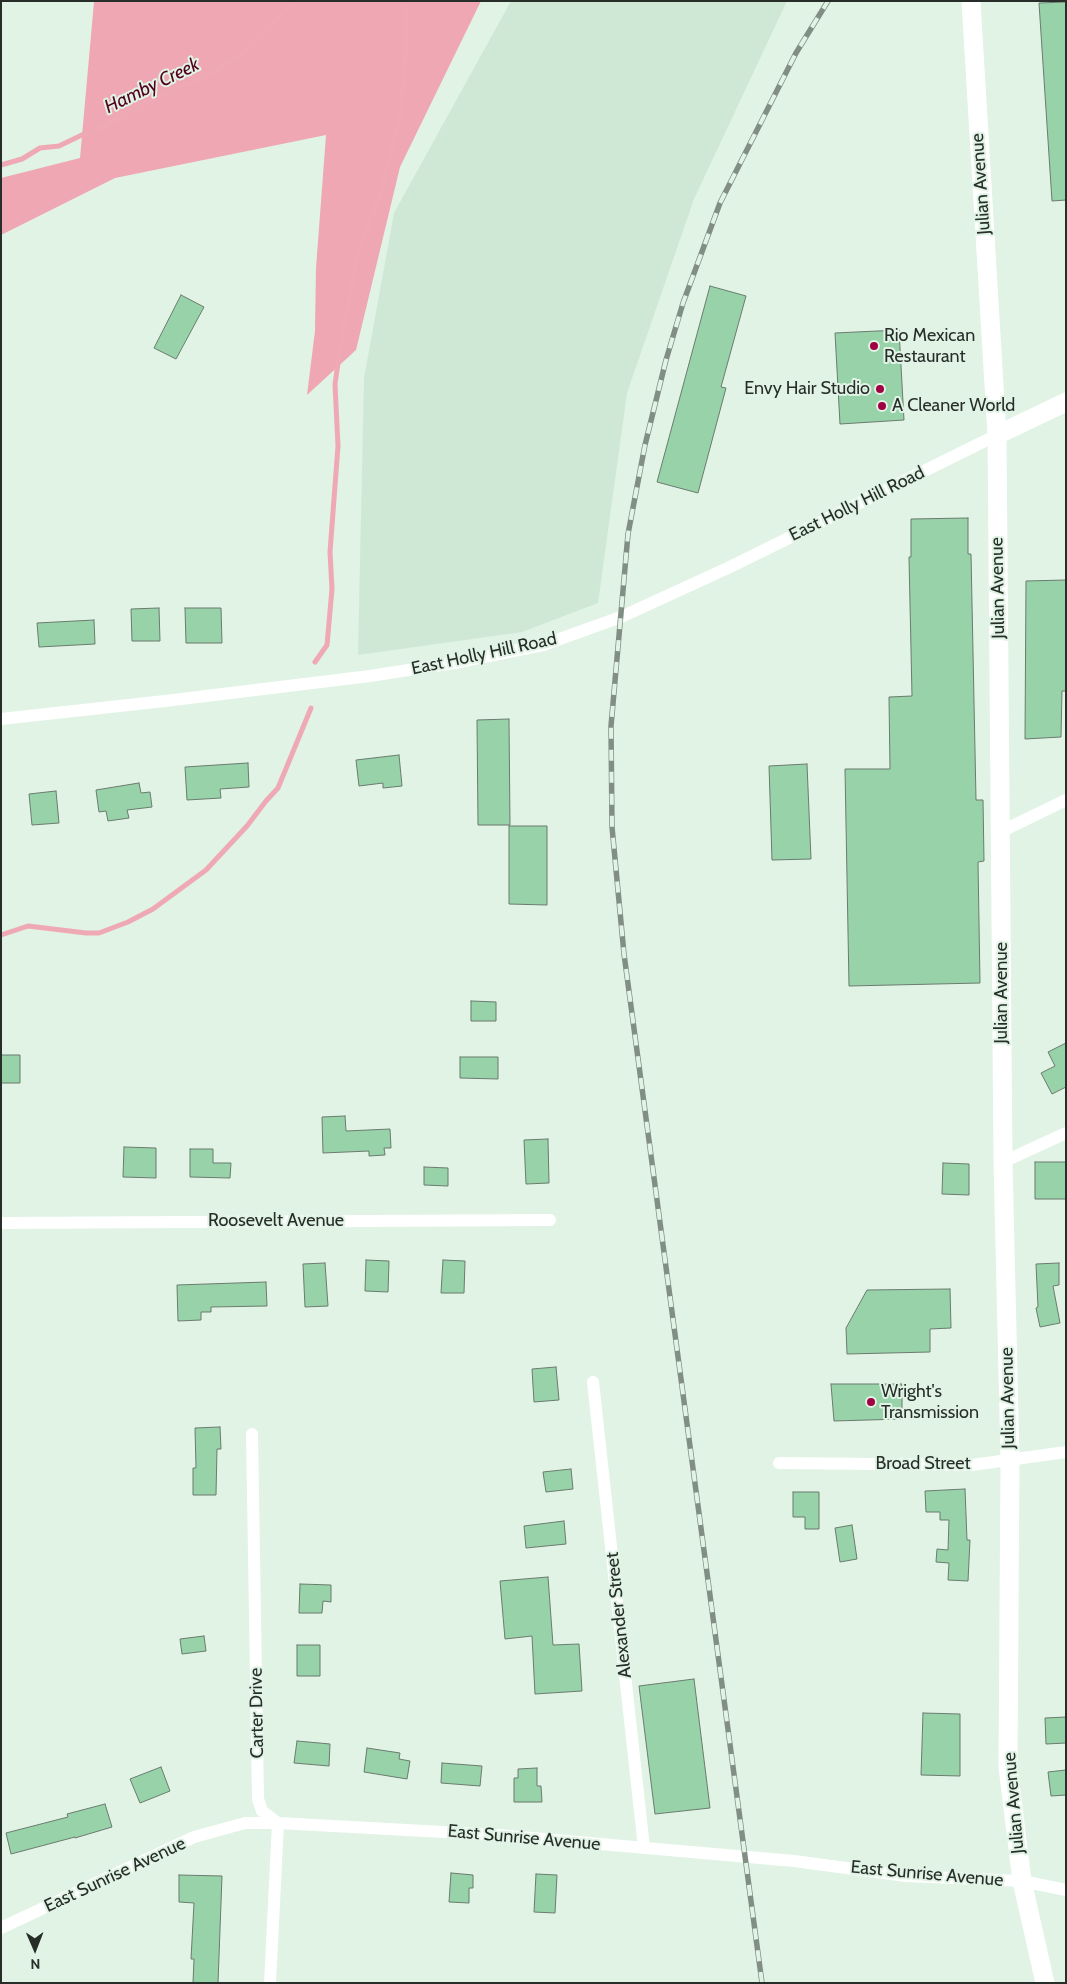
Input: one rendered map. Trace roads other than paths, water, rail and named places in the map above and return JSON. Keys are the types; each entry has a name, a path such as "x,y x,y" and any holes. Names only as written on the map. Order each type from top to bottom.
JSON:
{"street":[{"name":"Julian Avenue","path":"971,1 997,436 1003,1162 1010,1459 1008,1767 1022,1881 1045,1983"},
{"name":"East Holly Hill Road","path":"1,719 370,676 454,664 543,645 629,614 730,567 1066,402"},
{"path":"1000,832 1066,800"},
{"path":"1003,1162 1066,1133"},
{"name":"Roosevelt Avenue","path":"1,1223 550,1220"},
{"name":"Alexander Street","path":"594,1382 644,1848"},
{"name":"Carter Drive","path":"252,1434 258,1799 262,1811 278,1823"},
{"name":"Broad Street","path":"779,1463 972,1465 1066,1452"},
{"name":"East Sunrise Avenue","path":"1,1928 194,1837 245,1823 278,1823 498,1835 794,1861 906,1876 1022,1881 1066,1890"},
{"path":"270,1983 278,1823"}],"waterway":[{"name":"Hamby Creek","path":"1,165 22,159 40,148 59,146 99,129 158,97 216,71 254,44 296,1"},
{"path":"315,662 327,645 332,589 330,552 338,446 335,384 344,322 347,316 358,254 381,191 401,110 405,61 405,1"},
{"path":"1,935 28,926 99,933 128,922 153,909 206,870 247,826 278,788 311,708"}],"railway":[{"path":"762,1983 624,954 612,827 611,726 628,534 645,445 666,360 683,303 720,203 796,53 828,1"}],"place":[{"name":"Rio Mexican Restaurant","path":"874,346"},
{"name":"Envy Hair Studio","path":"880,389"},
{"name":"A Cleaner World","path":"882,406"},
{"name":"Wright's Transmission","path":"871,1402"}]}
